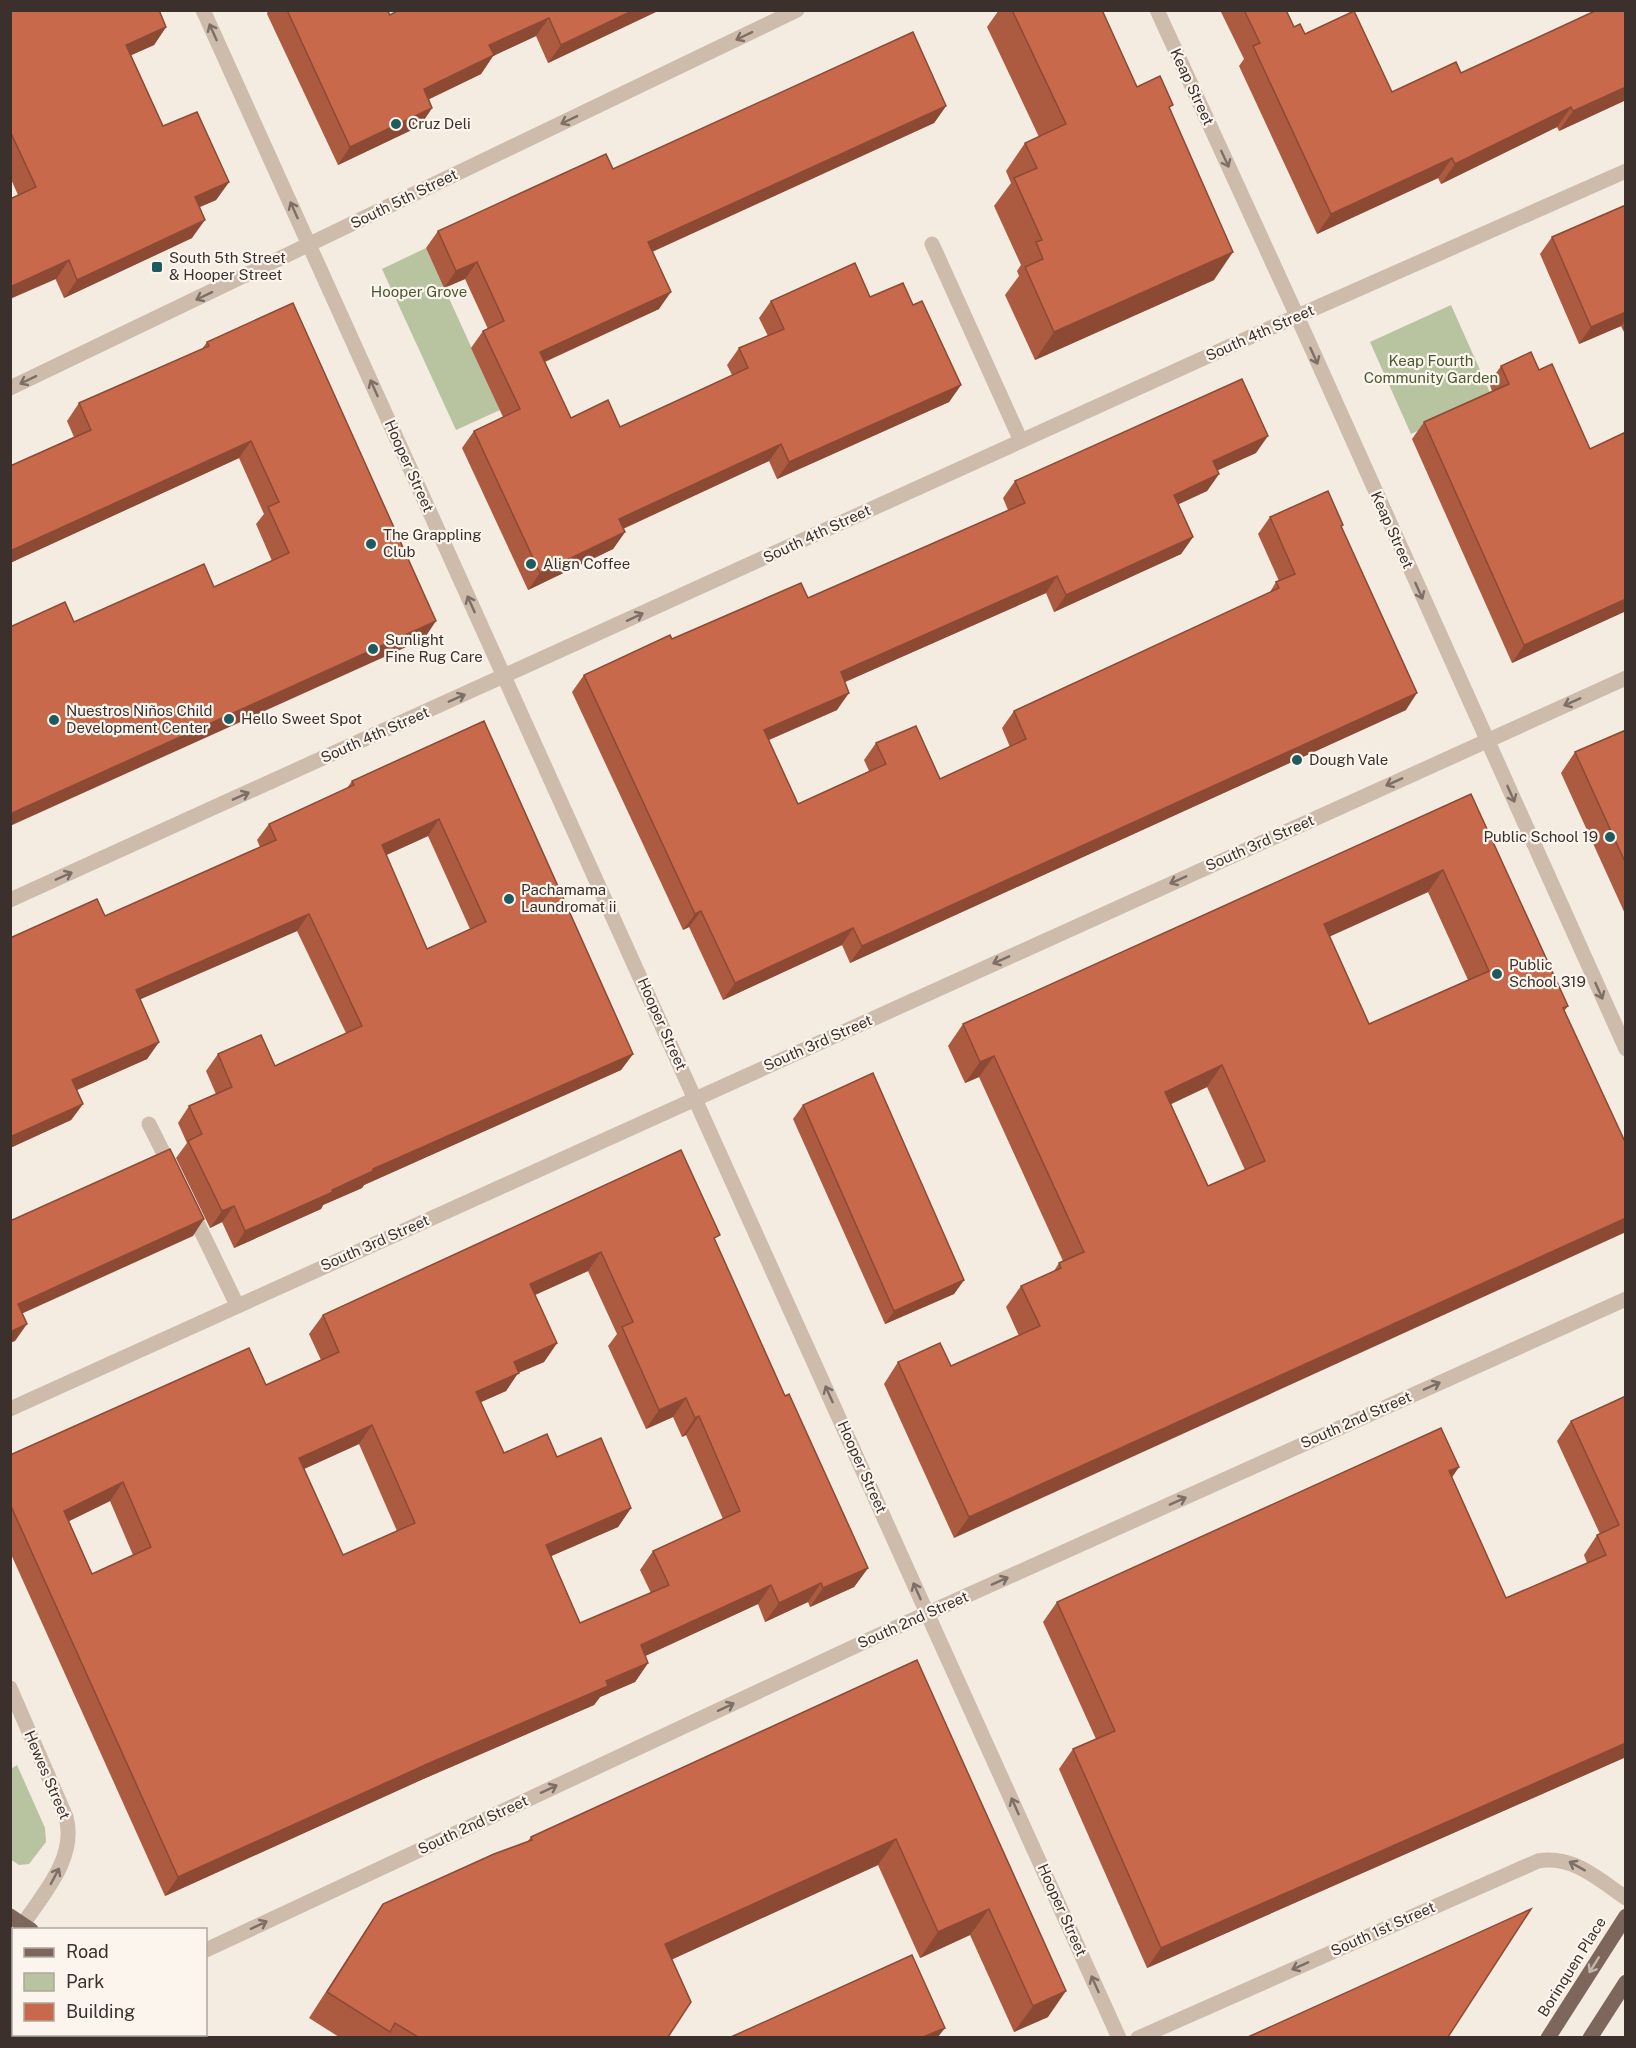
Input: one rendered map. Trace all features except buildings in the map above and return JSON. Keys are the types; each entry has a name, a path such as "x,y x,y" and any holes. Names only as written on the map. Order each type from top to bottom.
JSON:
{"main road":[{"name":"Borinquen Place","path":"1548,2037 1626,1916"},
{"path":"1590,2037 1626,1982"}],"street":[{"name":"Hooper Street","path":"203,10 1119,2037"},
{"name":"South 5th Street","path":"10,388 797,10"},
{"name":"Keap Street","path":"1157,10 1626,1049"},
{"name":"South 4th Street","path":"10,900 1297,316 1626,171"},
{"path":"932,244 1021,441"},
{"name":"South 3rd Street","path":"10,1409 1626,678"},
{"path":"149,1124 237,1305"},
{"name":"South 2nd Street","path":"207,1950 928,1614 1626,1299"},
{"name":"Hewes Street","path":"10,1688 69,1827 64,1856 58,1872 21,1923"},
{"name":"South 1st Street","path":"1138,2037 1538,1861 1548,1859 1569,1862 1626,1898"}],"green space":[{"name":"Hooper Grove","path":"426,248 500,410 456,430 382,269"},
{"name":"Keap Fourth Community Garden","path":"1451,305 1492,397 1411,434 1370,342"},
{"path":"17,1765 45,1828 46,1842 29,1864 19,1865 10,1859 11,1769"}],"place":[{"name":"Cruz Deli","path":"396,124"},
{"name":"South 5th Street & Hooper Street","path":"157,267"},
{"name":"The Grappling Club","path":"371,544"},
{"name":"Align Coffee","path":"531,564"},
{"name":"Sunlight Fine Rug Care","path":"373,649"},
{"name":"Hello Sweet Spot","path":"229,719"},
{"name":"Nuestros Niños Child Development Center","path":"54,720"},
{"name":"Dough Vale","path":"1297,760"},
{"name":"Public School 19","path":"1610,837"},
{"name":"Pachamama Laundromat ii","path":"509,899"},
{"name":"Public School 319","path":"1497,974"}]}
